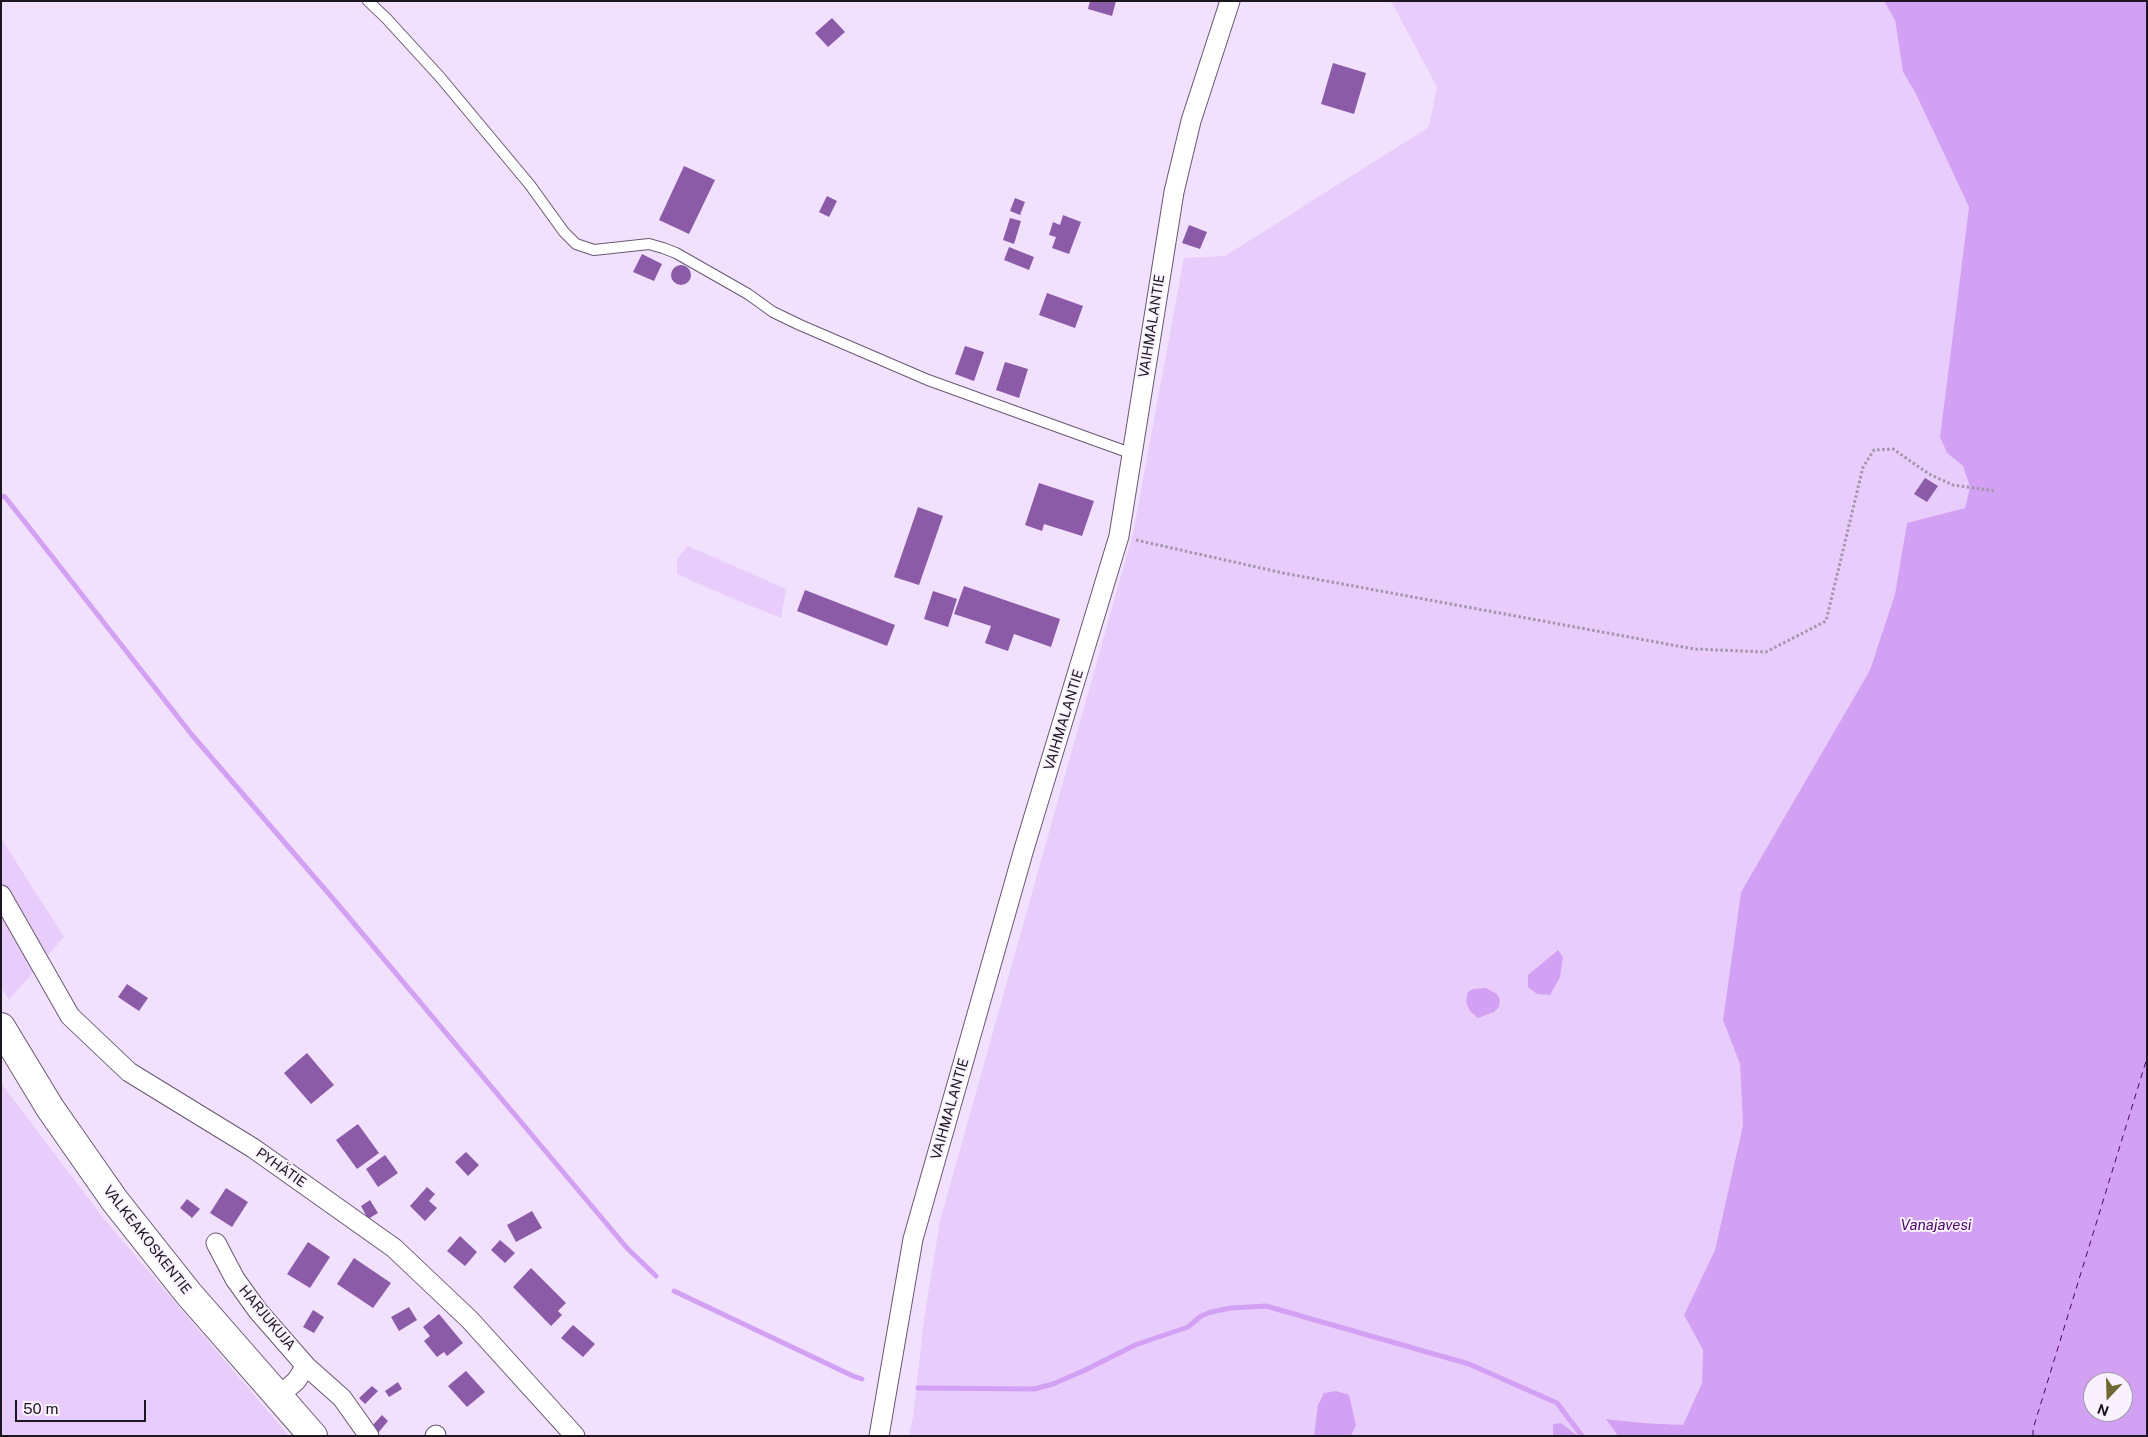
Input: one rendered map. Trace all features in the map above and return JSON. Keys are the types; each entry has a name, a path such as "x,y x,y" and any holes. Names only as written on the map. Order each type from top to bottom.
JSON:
{"street":[{"name":"VAIHMALANTIE","path":"879,1436 913,1239 1024,849 1119,536 1174,192 1191,121 1230,1"},
{"name":"PYHÄTIE","path":"1,896 70,1016 129,1072 254,1148 394,1248 470,1320 575,1436"},
{"name":"VALKEAKOSKENTIE","path":"1,1027 50,1108 114,1201 188,1293 314,1436"},
{"name":"HARJUKUJA","path":"216,1243 235,1279 264,1318 306,1366 342,1398 369,1436"},
{"path":"279,1396 296,1381 306,1366"}],"lane":[{"path":"368,1 440,77 530,185 564,232 576,244 594,250 649,244 676,252 748,294 773,312 800,325 928,380 1133,454"}],"path":[{"path":"1119,536 1283,573 1694,649 1766,652 1826,621 1863,468 1874,450 1893,449 1929,474 1953,485 1996,491"}],"shaded area":[{"path":"1391,1 1884,1 1895,20 1903,72 1915,92 1969,207 1940,437 1947,453 1963,466 1970,487 1965,508 1907,524 1895,594 1870,670 1741,892 1723,1020 1740,1064 1743,1125 1715,1250 1684,1315 1703,1350 1702,1383 1683,1425 1607,1419 1618,1436 1578,1436 1561,1423 1554,1424 1553,1436 909,1436 913,1417 924,1319 940,1221 1133,533 1184,258 1225,256 1429,127 1437,87"},
{"path":"688,546 786,589 781,618 677,574 677,559"},
{"path":"1,838 64,937 9,1000 1,987"},
{"path":"1,1083 104,1219 289,1436 1,1436"}],"water":[{"name":"Vanajavesi","path":"1884,1 2147,1 2147,1436 1618,1436 1606,1419 1683,1425 1702,1383 1703,1350 1684,1315 1715,1250 1743,1125 1740,1064 1723,1020 1741,892 1870,670 1895,594 1907,523 1965,508 1970,487 1963,466 1947,453 1940,437 1969,207 1915,92 1903,72 1895,20"},
{"path":"1558,950 1563,957 1560,977 1550,995 1537,994 1528,987 1528,975"},
{"path":"1486,988 1497,994 1500,1000 1499,1007 1494,1012 1478,1018 1470,1011 1466,1002 1468,992 1473,989"},
{"path":"1336,1391 1349,1395 1356,1425 1351,1436 1314,1436 1318,1405 1324,1393"},
{"path":"1561,1423 1578,1436 1553,1436 1553,1424"}],"building":[{"path":"1090,1 1116,1 1112,16 1088,9"},
{"path":"832,18 845,32 828,47 815,33"},
{"path":"1333,63 1366,73 1354,114 1321,104"},
{"path":"684,166 715,180 689,234 659,220"},
{"path":"827,196 837,201 829,217 819,212"},
{"path":"1015,198 1025,202 1020,215 1010,211"},
{"path":"1063,215 1081,222 1069,254 1052,248 1056,237 1049,235 1053,222 1060,225"},
{"path":"1010,218 1021,221 1014,244 1003,240"},
{"path":"1189,225 1207,232 1200,249 1182,243"},
{"path":"1009,247 1034,257 1029,270 1004,260"},
{"path":"642,254 662,264 654,281 633,272"},
{"path":"677,265 685,265 691,271 691,279 685,285 677,285 671,279 671,271"},
{"path":"1047,293 1083,306 1075,328 1039,315"},
{"path":"965,346 984,352 974,381 955,374"},
{"path":"1005,362 1028,369 1019,398 996,390"},
{"path":"1925,478 1938,486 1927,502 1914,494"},
{"path":"1039,483 1094,501 1082,536 1044,524 1042,531 1025,525"},
{"path":"918,507 943,516 919,585 894,577"},
{"path":"964,586 1060,619 1051,647 1014,634 1008,651 985,643 991,626 954,614"},
{"path":"805,590 895,625 887,646 797,611"},
{"path":"933,591 957,599 948,627 924,619"},
{"path":"127,984 148,998 139,1011 118,997"},
{"path":"307,1053 334,1085 311,1104 284,1073"},
{"path":"358,1124 379,1153 357,1169 336,1140"},
{"path":"466,1152 479,1165 468,1176 455,1162"},
{"path":"385,1155 398,1173 378,1187 366,1169"},
{"path":"427,1187 435,1194 429,1201 437,1208 425,1221 410,1206"},
{"path":"226,1188 248,1202 232,1227 210,1213"},
{"path":"187,1199 200,1209 192,1218 180,1208"},
{"path":"370,1200 378,1213 368,1219 361,1206"},
{"path":"532,1211 542,1228 516,1242 507,1225"},
{"path":"460,1236 477,1252 465,1266 447,1251"},
{"path":"500,1240 515,1253 505,1263 491,1250"},
{"path":"308,1242 330,1257 310,1288 287,1274"},
{"path":"354,1258 391,1283 373,1308 337,1284"},
{"path":"531,1268 566,1303 558,1311 562,1315 551,1326 513,1287"},
{"path":"409,1307 417,1320 399,1331 391,1317"},
{"path":"313,1310 324,1317 314,1333 303,1327"},
{"path":"439,1314 463,1343 447,1356 444,1352 437,1357 424,1341 430,1336 423,1327"},
{"path":"573,1325 595,1344 583,1357 561,1338"},
{"path":"466,1371 485,1392 467,1407 448,1386"},
{"path":"398,1382 402,1389 389,1397 385,1391"},
{"path":"372,1386 378,1391 365,1404 359,1398"},
{"path":"382,1415 388,1421 378,1433 371,1427"}],"waterway":[{"path":"1,496 5,497 192,735 335,901 627,1248 656,1276"},
{"path":"674,1291 862,1379"},
{"path":"918,1388 1034,1389 1053,1384 1083,1371 1135,1345 1188,1327 1201,1316 1211,1312 1231,1308 1266,1306 1469,1364 1557,1403 1582,1436"}],"ferry route":[{"path":"2033,1436 2033,1429 2147,1058"}]}
